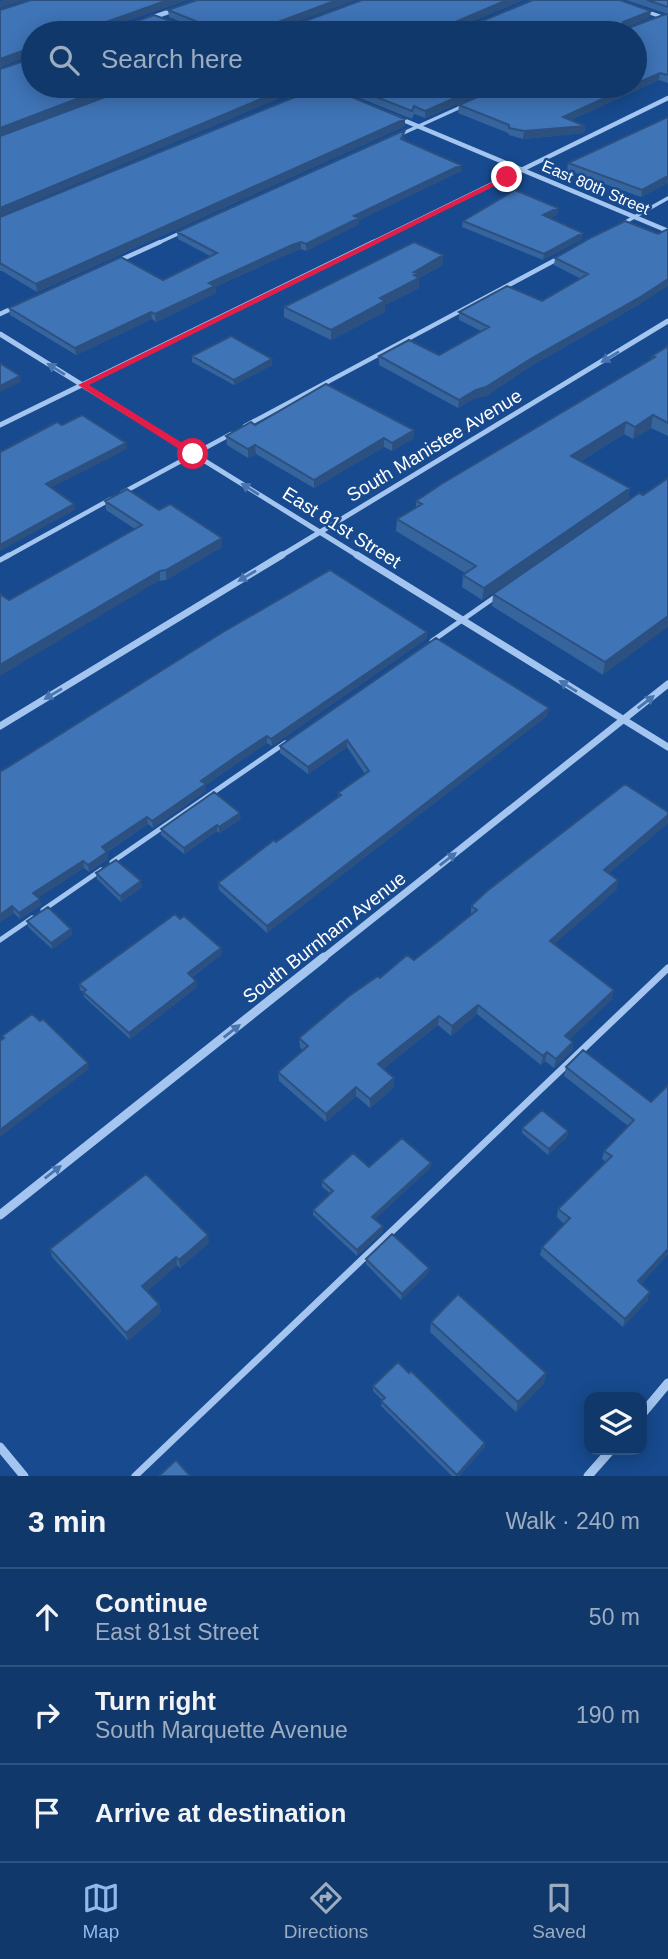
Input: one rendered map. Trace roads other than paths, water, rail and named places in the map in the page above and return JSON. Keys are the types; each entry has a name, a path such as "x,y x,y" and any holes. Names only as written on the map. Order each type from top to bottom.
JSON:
{"street":[{"path":"142,21 182,7"},
{"path":"155,16 163,19"},
{"path":"0,425 667,99"},
{"name":"East 80th Street","path":"384,112 668,231"},
{"name":"South Manistee Avenue","path":"0,726 668,321"},
{"name":"East 81st Street","path":"0,334 668,747"},
{"name":"South Burnham Avenue","path":"0,1215 668,684"},
{"path":"647,1408 668,1383"},
{"path":"0,1447 24,1476"},
{"path":"588,1476 607,1455"}],"lane":[{"path":"637,8 668,19"},
{"path":"649,22 662,17"},
{"path":"390,138 471,102"},
{"path":"620,225 668,198"},
{"path":"114,262 190,228"},
{"path":"0,560 571,251"},
{"path":"0,314 14,307"},
{"path":"425,646 505,590"},
{"path":"0,940 287,741"},
{"path":"135,1476 668,968"}]}
